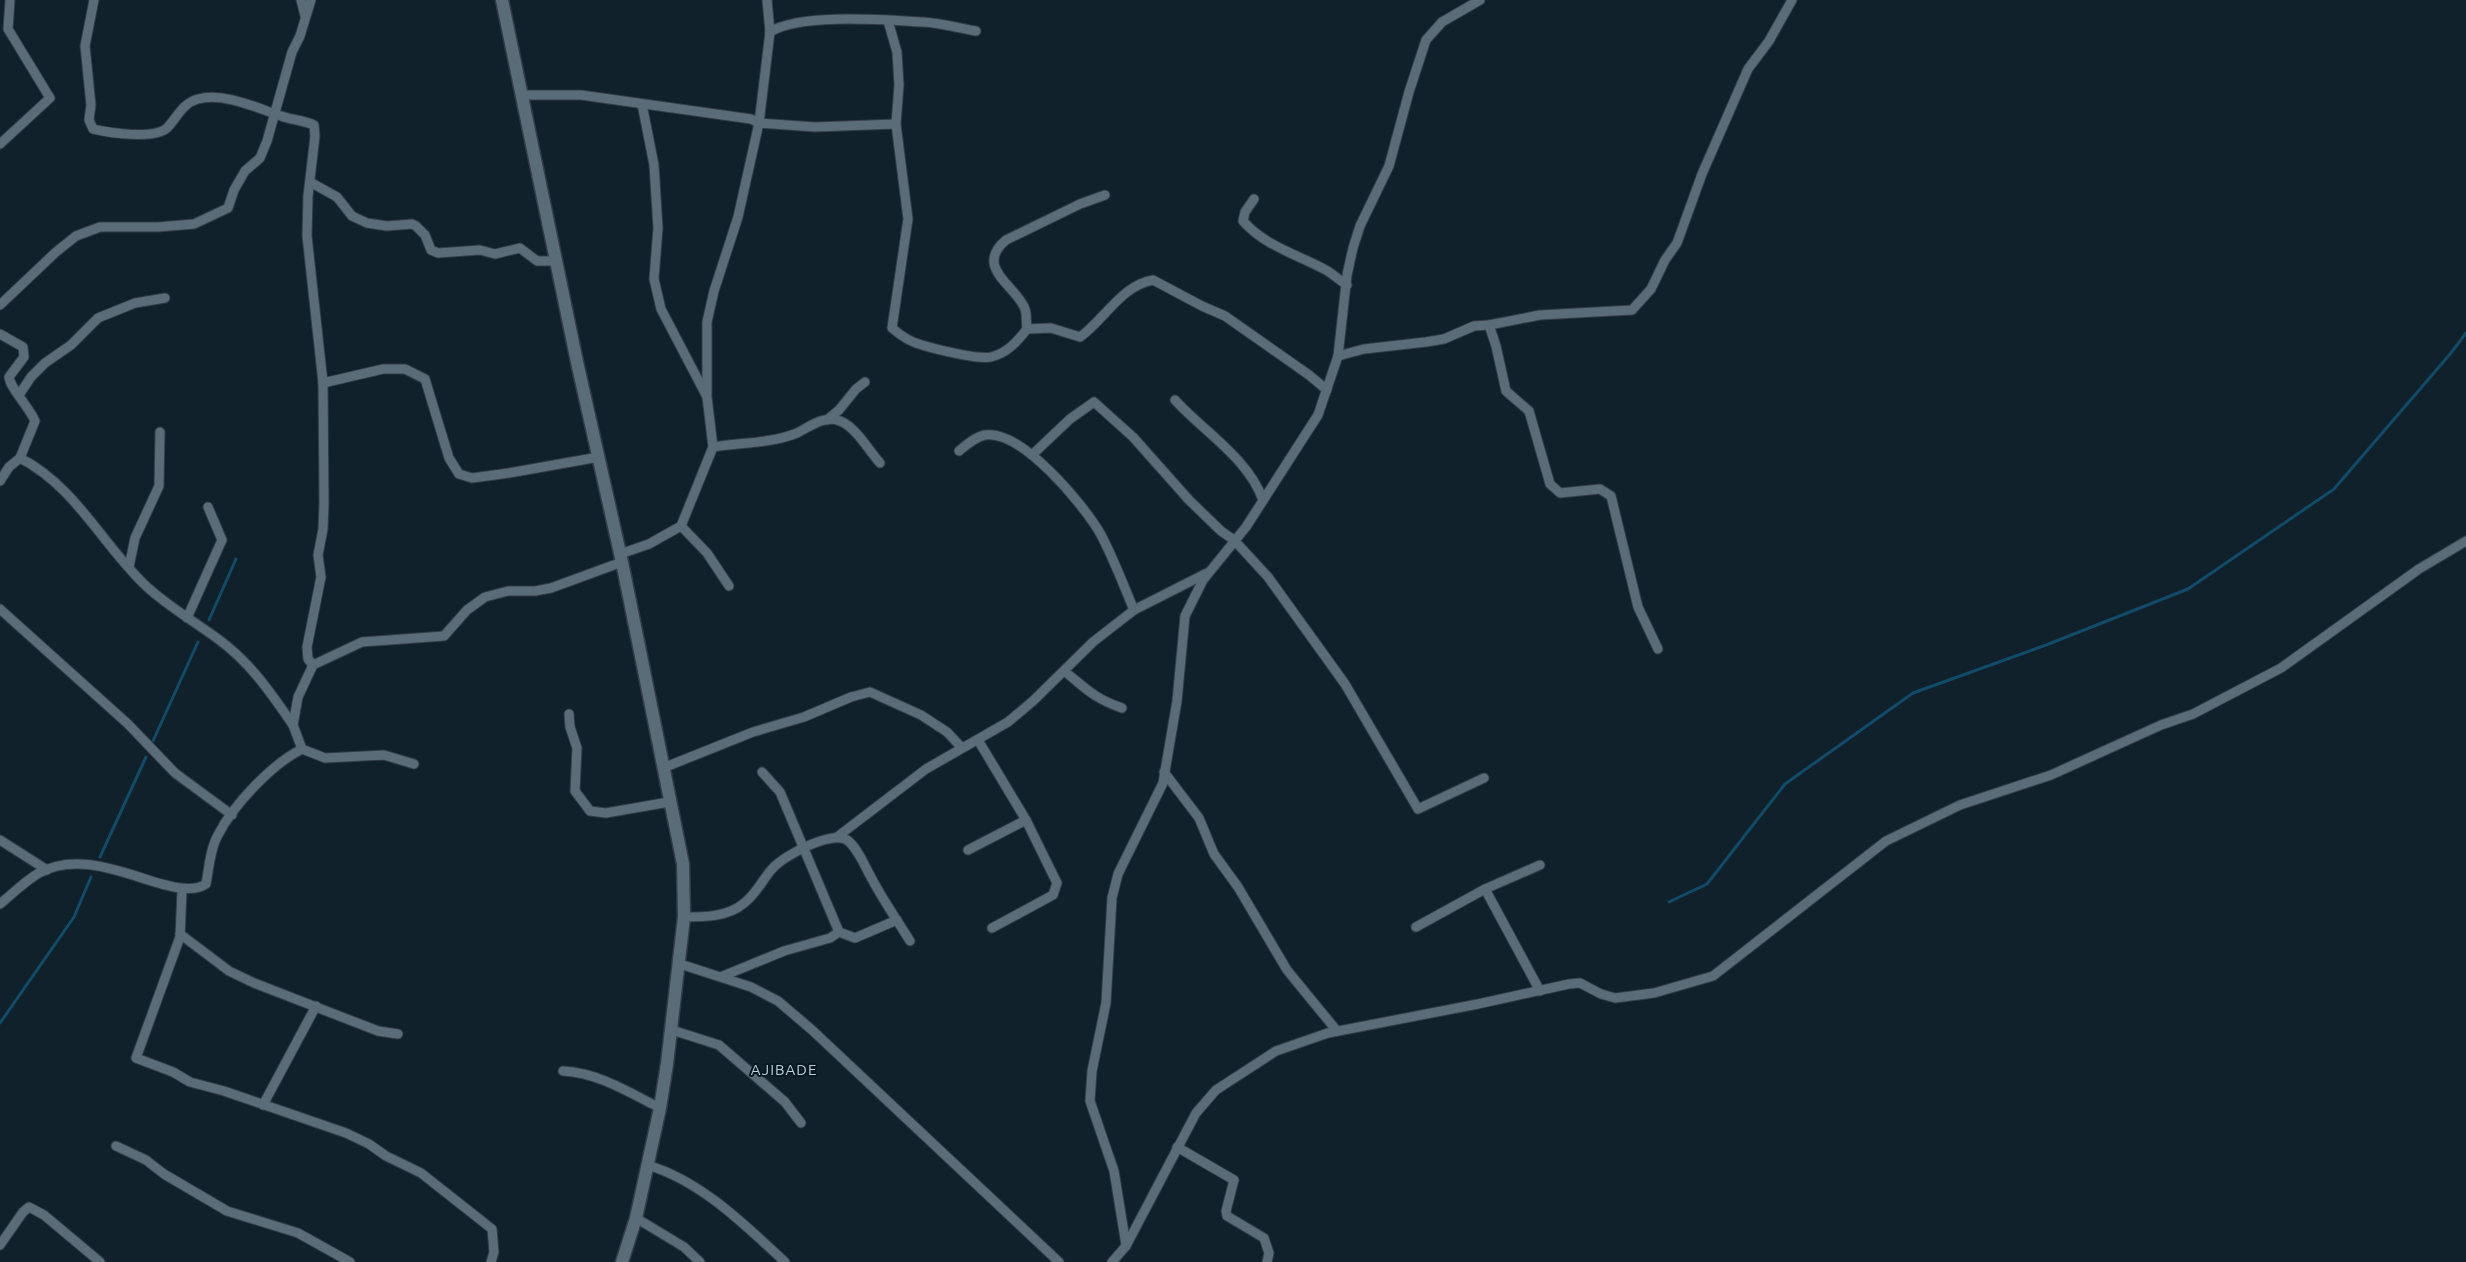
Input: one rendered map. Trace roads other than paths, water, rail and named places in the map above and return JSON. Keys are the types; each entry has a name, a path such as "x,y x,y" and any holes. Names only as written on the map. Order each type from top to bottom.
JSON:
{"main road":[{"path":"502,0 556,261 621,558 683,864 684,917 672,1030 660,1108 636,1218 622,1262"}],"street":[{"path":"0,144 50,98 8,29 10,0"},
{"path":"94,0 85,46 91,104 89,120 93,130 132,134 159,134 167,129 185,105 199,98 218,98 236,102 314,126 315,136 307,236 323,383 324,504 323,529 318,555 321,577 307,647 308,659 313,665"},
{"path":"300,0 305,16"},
{"path":"0,306 56,252 76,236 100,227 158,227 194,224 228,208 234,190 245,171 260,158 292,52 300,36 311,0"},
{"path":"292,725 298,697 313,665 362,642 444,636 475,602 485,597 508,591 535,591 551,588 621,558 681,526 713,447 707,397 707,322 714,291 738,218 759,123 770,32 767,0"},
{"path":"1126,1246 1114,1171 1090,1101 1092,1071 1106,1003 1110,921 1115,884 1132,842 1156,798 1164,772 1177,701 1185,616 1195,592 1246,527 1318,415 1338,356 1347,285 1360,226 1389,166 1409,92 1426,40 1442,22 1480,0"},
{"path":"1338,356 1364,349 1444,339 1474,326 1490,325 1540,315 1632,310 1651,289 1665,260 1677,243 1702,174 1748,69 1769,41 1792,0"},
{"path":"770,32 780,25 804,21 924,22 976,31"},
{"path":"888,21 897,52 899,85 896,124 908,219 892,328 901,336 921,345 980,358 1000,354 1014,345 1027,329 1025,308 996,272 995,258 998,247 1006,240 1080,204 1105,195"},
{"path":"521,94 581,95 751,119 759,123 815,127 896,124"},
{"path":"642,104 654,165 658,228 654,279 661,309 707,397"},
{"path":"310,182 337,197 352,216 367,224 387,226 412,224 416,226 425,235 431,250 438,253 480,250 495,254 520,248 538,261 556,261"},
{"path":"1254,199 1245,212 1243,221 1254,234 1326,270 1347,285"},
{"path":"1027,329 1051,328 1080,337 1093,327 1132,288 1153,280 1225,316 1309,375 1327,390"},
{"path":"20,394 45,363 70,345 98,318 135,303 165,298"},
{"path":"1490,325 1506,391 1529,411 1550,484 1560,493 1600,489 1610,496 1623,539 1638,607 1658,649"},
{"path":"0,334 10,338 23,348 24,357 9,377 10,384 20,394 35,421 20,458 8,467 0,481"},
{"path":"323,383 383,369 405,369 425,379 446,452 459,474 472,478 509,474 599,457"},
{"path":"827,420 865,382"},
{"path":"1175,400 1254,480 1264,500"},
{"path":"1032,456 1070,419 1094,402 1132,437 1220,531 1234,540 1268,577 1345,684 1418,809 1484,778"},
{"path":"713,447 775,440 797,432 820,420 840,421 850,428 880,463"},
{"path":"129,567 135,538 159,486 160,432"},
{"path":"959,451 971,441 984,435 996,435 1010,439 1032,456 1071,493 1087,513 1100,534 1134,610"},
{"path":"20,458 38,467 54,481 101,531 144,584 187,618 220,640 244,661 264,682 292,725 302,749 325,758 384,755 414,764"},
{"path":"187,618 222,540 208,506"},
{"path":"681,526 707,553 729,586"},
{"path":"1114,1261 1126,1246 1196,1113 1216,1090 1276,1051 1337,1031 1569,984 1580,983 1601,994 1614,998 1654,993 1713,976 1886,841 1960,804 2051,775 2161,725 2193,714 2272,673 2351,620 2419,569 2466,541"},
{"path":"684,917 718,915 743,904 779,862 804,848 837,837 926,769 1008,722 1093,642 1134,610 1209,572"},
{"path":"0,609 128,724 176,773 232,815"},
{"path":"1064,671 1088,692 1103,701 1122,708"},
{"path":"663,768 753,732 804,718 850,697 870,692 922,715 947,732 962,748"},
{"path":"570,714 570,728 578,748 576,791 590,811 606,813 669,802"},
{"path":"978,740 1026,820 1057,883 1053,895 992,928"},
{"path":"0,904 21,886 47,870 83,863 120,870 182,890 198,889 206,884 217,835 245,798 285,758 302,749"},
{"path":"762,772 780,792 839,932 855,938 897,920"},
{"path":"1164,772 1199,818 1214,854 1238,887 1287,970 1337,1031"},
{"path":"968,850 1026,820"},
{"path":"837,837 848,841 863,862 910,941"},
{"path":"0,840 47,870"},
{"path":"1416,928 1485,889 1540,865"},
{"path":"1485,889 1540,991"},
{"path":"182,890 180,934 136,1058 173,1072 190,1082 224,1091 346,1133 421,1173 492,1229 494,1252 492,1262"},
{"path":"723,976 784,951 830,938 839,932"},
{"path":"180,934 229,971 254,983 378,1031 398,1034"},
{"path":"680,964 723,976 778,1001 812,1030 1059,1262"},
{"path":"263,1106 316,1006"},
{"path":"672,1030 719,1045 785,1102 801,1123"},
{"path":"563,1071 581,1072 607,1080 660,1108"},
{"path":"116,1146 146,1160 164,1174 227,1211 298,1233 350,1262"},
{"path":"1177,1147 1234,1180 1226,1211 1228,1216 1264,1238 1269,1253 1267,1262"},
{"path":"647,1165 668,1171 691,1183 763,1242 784,1262"},
{"path":"0,1245 23,1212 29,1208 44,1215 100,1262"},
{"path":"636,1218 684,1247 700,1262"}],"waterway":[{"path":"1669,902 1707,884 1785,784 1913,693 2046,645 2188,589 2334,489 2466,333"},
{"path":"209,620 236,559"},
{"path":"153,741 198,642"},
{"path":"100,857 146,757"},
{"path":"0,1023 74,917 91,877"}],"district":[{"name":"AJIBADE","path":"784,1070"}]}
